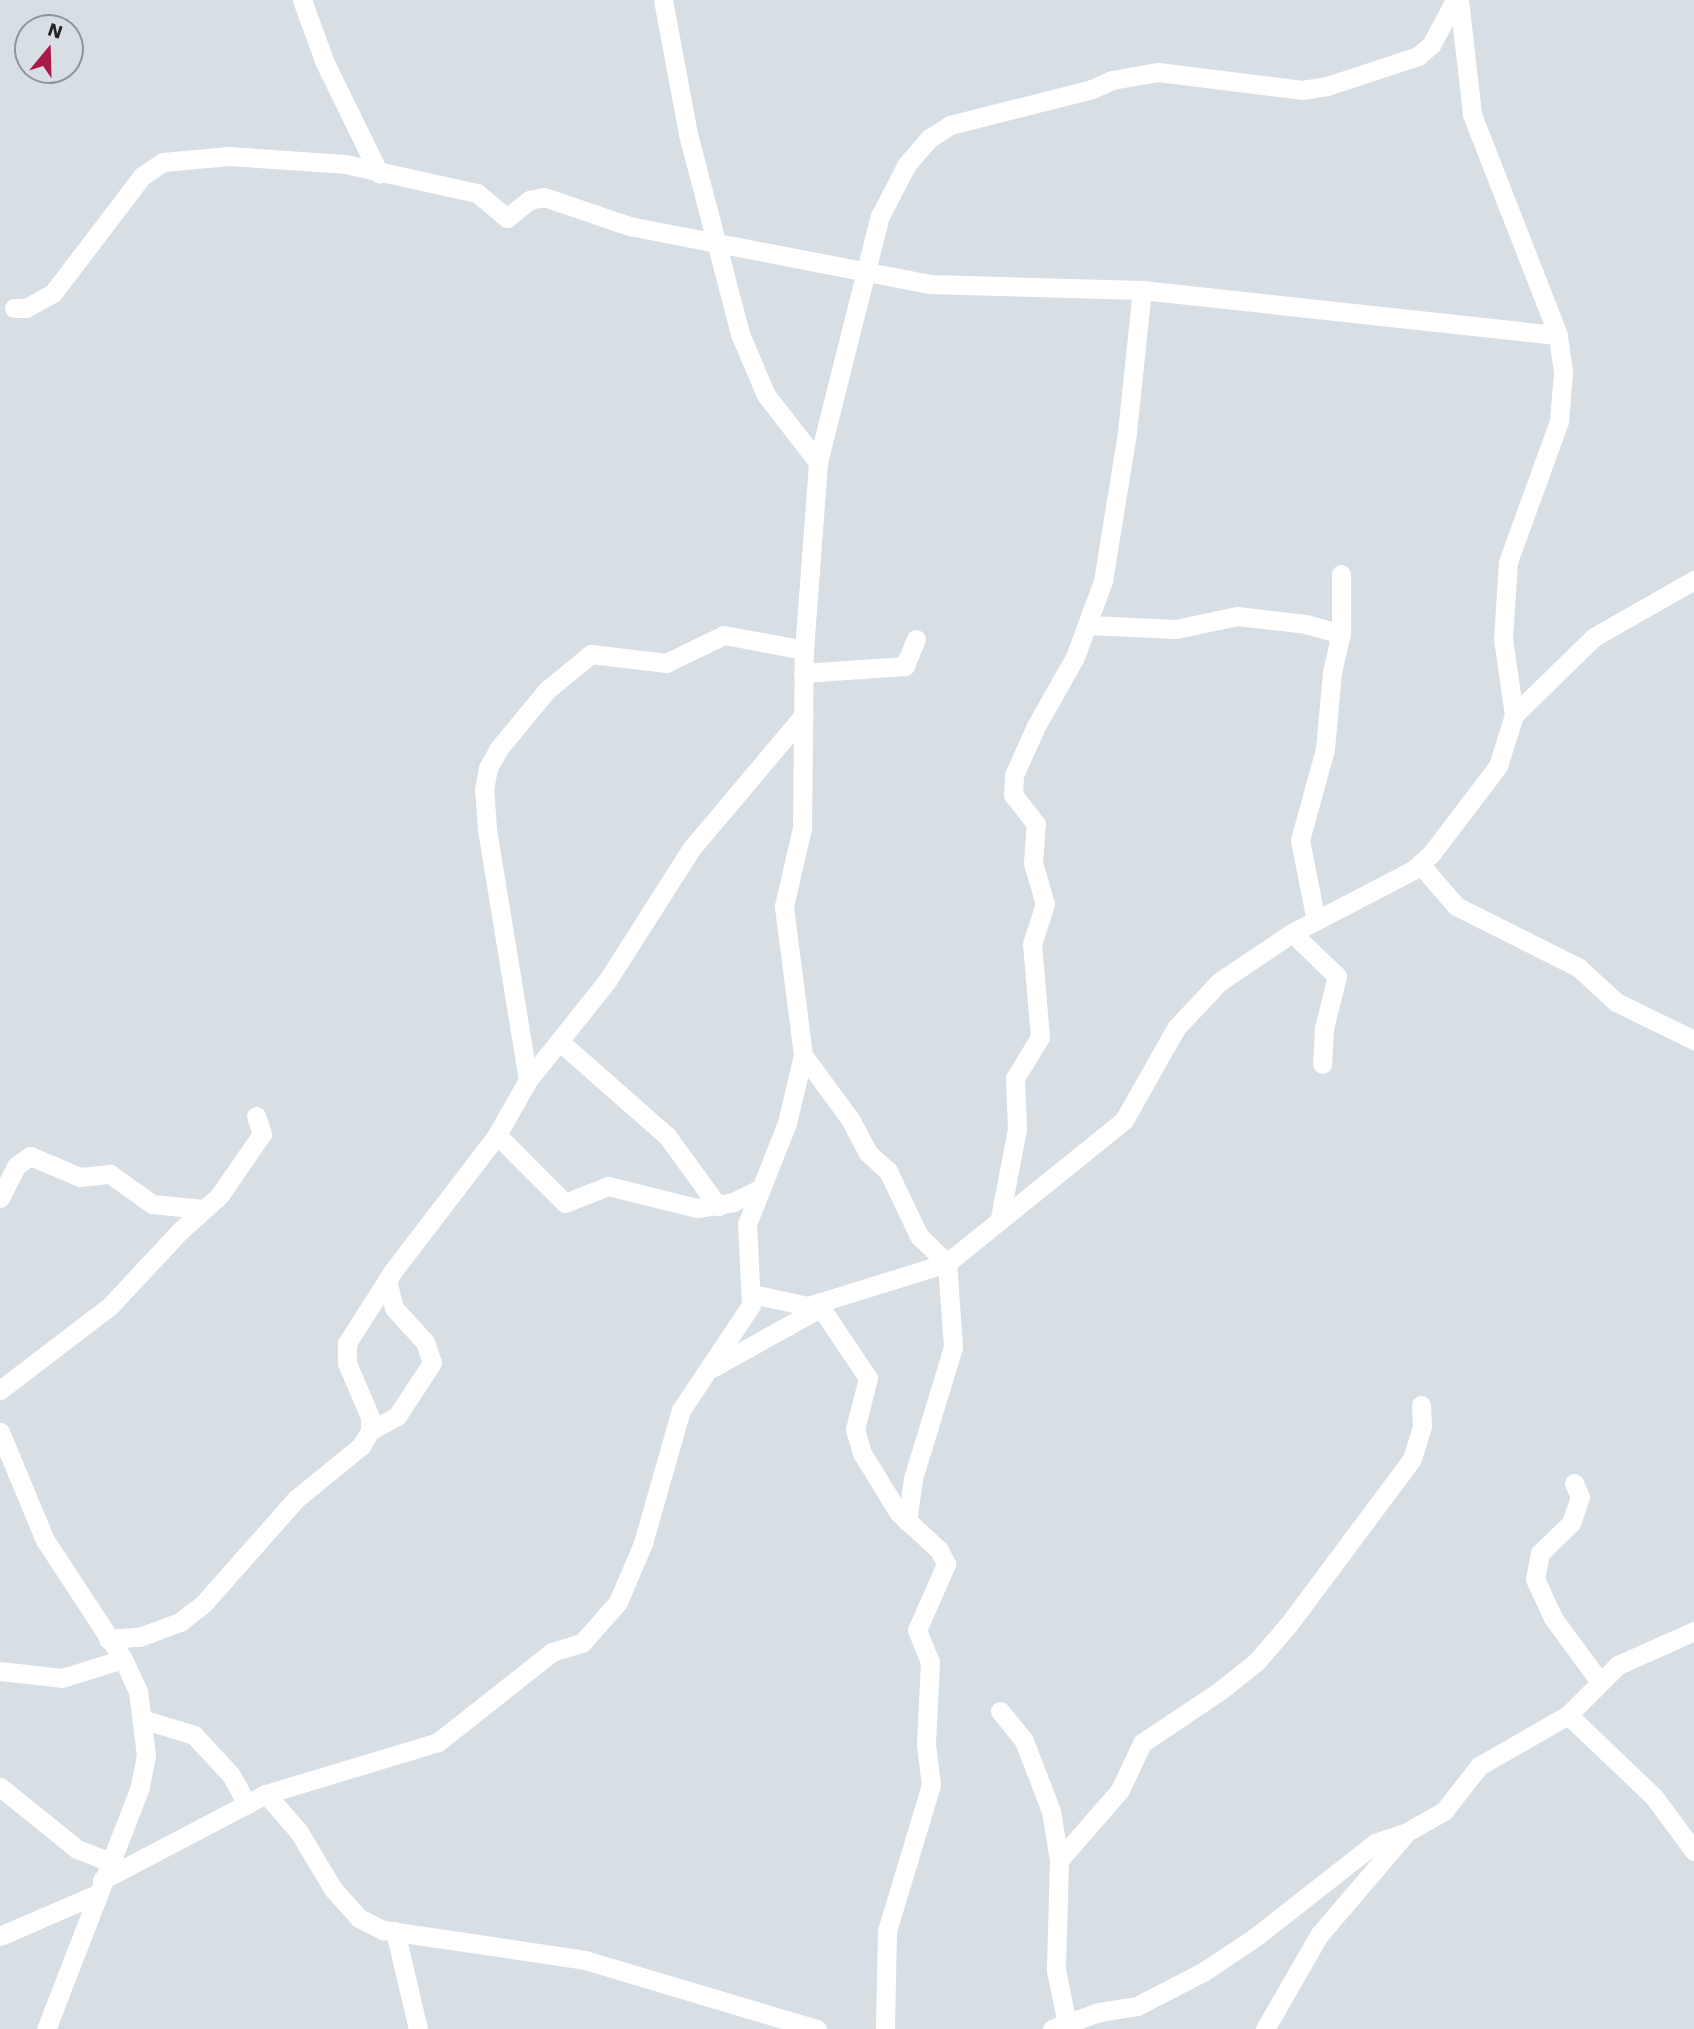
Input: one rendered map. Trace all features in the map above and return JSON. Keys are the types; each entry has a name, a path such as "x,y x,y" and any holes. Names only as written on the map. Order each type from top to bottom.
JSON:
{"street":[{"path":"302,0 325,63 379,173"},
{"path":"663,0 713,242 740,334 766,395 818,462"},
{"path":"0,1936 99,1887 266,1794 438,1742 552,1652 582,1643 602,1625 618,1602 643,1543 681,1410 744,1318 752,1294 747,1224 787,1123 803,1055 784,906 802,828 804,650 818,462 880,216 907,164 930,138 950,125 1092,89 1112,80 1158,72 1233,85 1314,90 1418,56 1432,46 1457,0"},
{"path":"706,1372 823,1306 947,1263 1131,1112 1164,1046 1195,1004 1219,982 1292,933 1420,864 1498,766 1514,715 1503,639 1508,562 1559,421 1563,372 1558,335 1472,114 1457,0"},
{"path":"14,308 26,307 53,293 122,197 163,162 229,156 333,162 477,193 507,218 529,200 544,197 629,226 866,275 984,288 1142,290 1558,335"},
{"path":"1000,1218 1017,1129 1015,1079 1040,1037 1032,944 1045,904 1033,863 1036,824 1013,794 1014,775 1089,625 1103,580 1118,495 1142,290"},
{"path":"1316,921 1300,840 1325,749 1332,672 1341,634 1341,574"},
{"path":"1514,715 1594,637 1694,580"},
{"path":"1089,625 1176,629 1237,616 1306,624 1341,634"},
{"path":"528,1080 487,830 484,790 488,768 499,748 547,690 591,654 666,663 724,635 804,650"},
{"path":"803,673 905,666 916,639"},
{"path":"370,1431 370,1417 345,1349 387,1280 497,1135 528,1080 607,981 691,849 804,715"},
{"path":"1420,864 1456,906 1578,967 1616,1002 1694,1040"},
{"path":"1292,933 1337,975 1324,1028 1322,1064"},
{"path":"559,1041 667,1136 719,1206"},
{"path":"803,1055 850,1119 868,1153 888,1171 919,1236 947,1263 953,1347 913,1479 907,1522"},
{"path":"0,1390 110,1307 219,1196 262,1134 256,1116"},
{"path":"497,1135 565,1203 608,1186 678,1206 719,1206 758,1191"},
{"path":"0,1198 16,1166 30,1156 80,1177 110,1174 152,1204 204,1209"},
{"path":"108,1639 149,1633 180,1622 204,1602 271,1524 361,1446 370,1431 397,1416 432,1363 425,1342 394,1308 387,1280"},
{"path":"752,1294 797,1307 823,1306"},
{"path":"823,1306 867,1378 855,1434 885,1494 907,1522 939,1550 946,1564 917,1630 930,1662 926,1744 931,1785 887,1931 885,2029"},
{"path":"1059,1860 1120,1790 1142,1743 1221,1690 1256,1662 1289,1624 1412,1459 1422,1426 1421,1405"},
{"path":"0,1432 6,1467 49,1549 123,1659 138,1691 146,1755 140,1787 108,1861 46,2029"},
{"path":"1574,1483 1580,1497 1571,1523 1541,1553 1535,1579 1553,1618 1600,1682"},
{"path":"1000,1711 1024,1741 1037,1768 1051,1811 1059,1860 1056,1970 1063,2028 1099,2012 1137,2007 1203,1972 1254,1938 1375,1843 1407,1832 1444,1811 1490,1758 1568,1715 1600,1682 1631,1657 1694,1631"},
{"path":"0,1671 62,1678 123,1659"},
{"path":"1568,1715 1654,1797 1694,1851"},
{"path":"142,1719 194,1735 231,1774 247,1804"},
{"path":"0,1787 77,1849 108,1861"},
{"path":"266,1794 359,1918 395,1931 585,1960 817,2029"},
{"path":"1265,2029 1319,1935 1407,1832"},
{"path":"395,1931 418,2029"}]}
